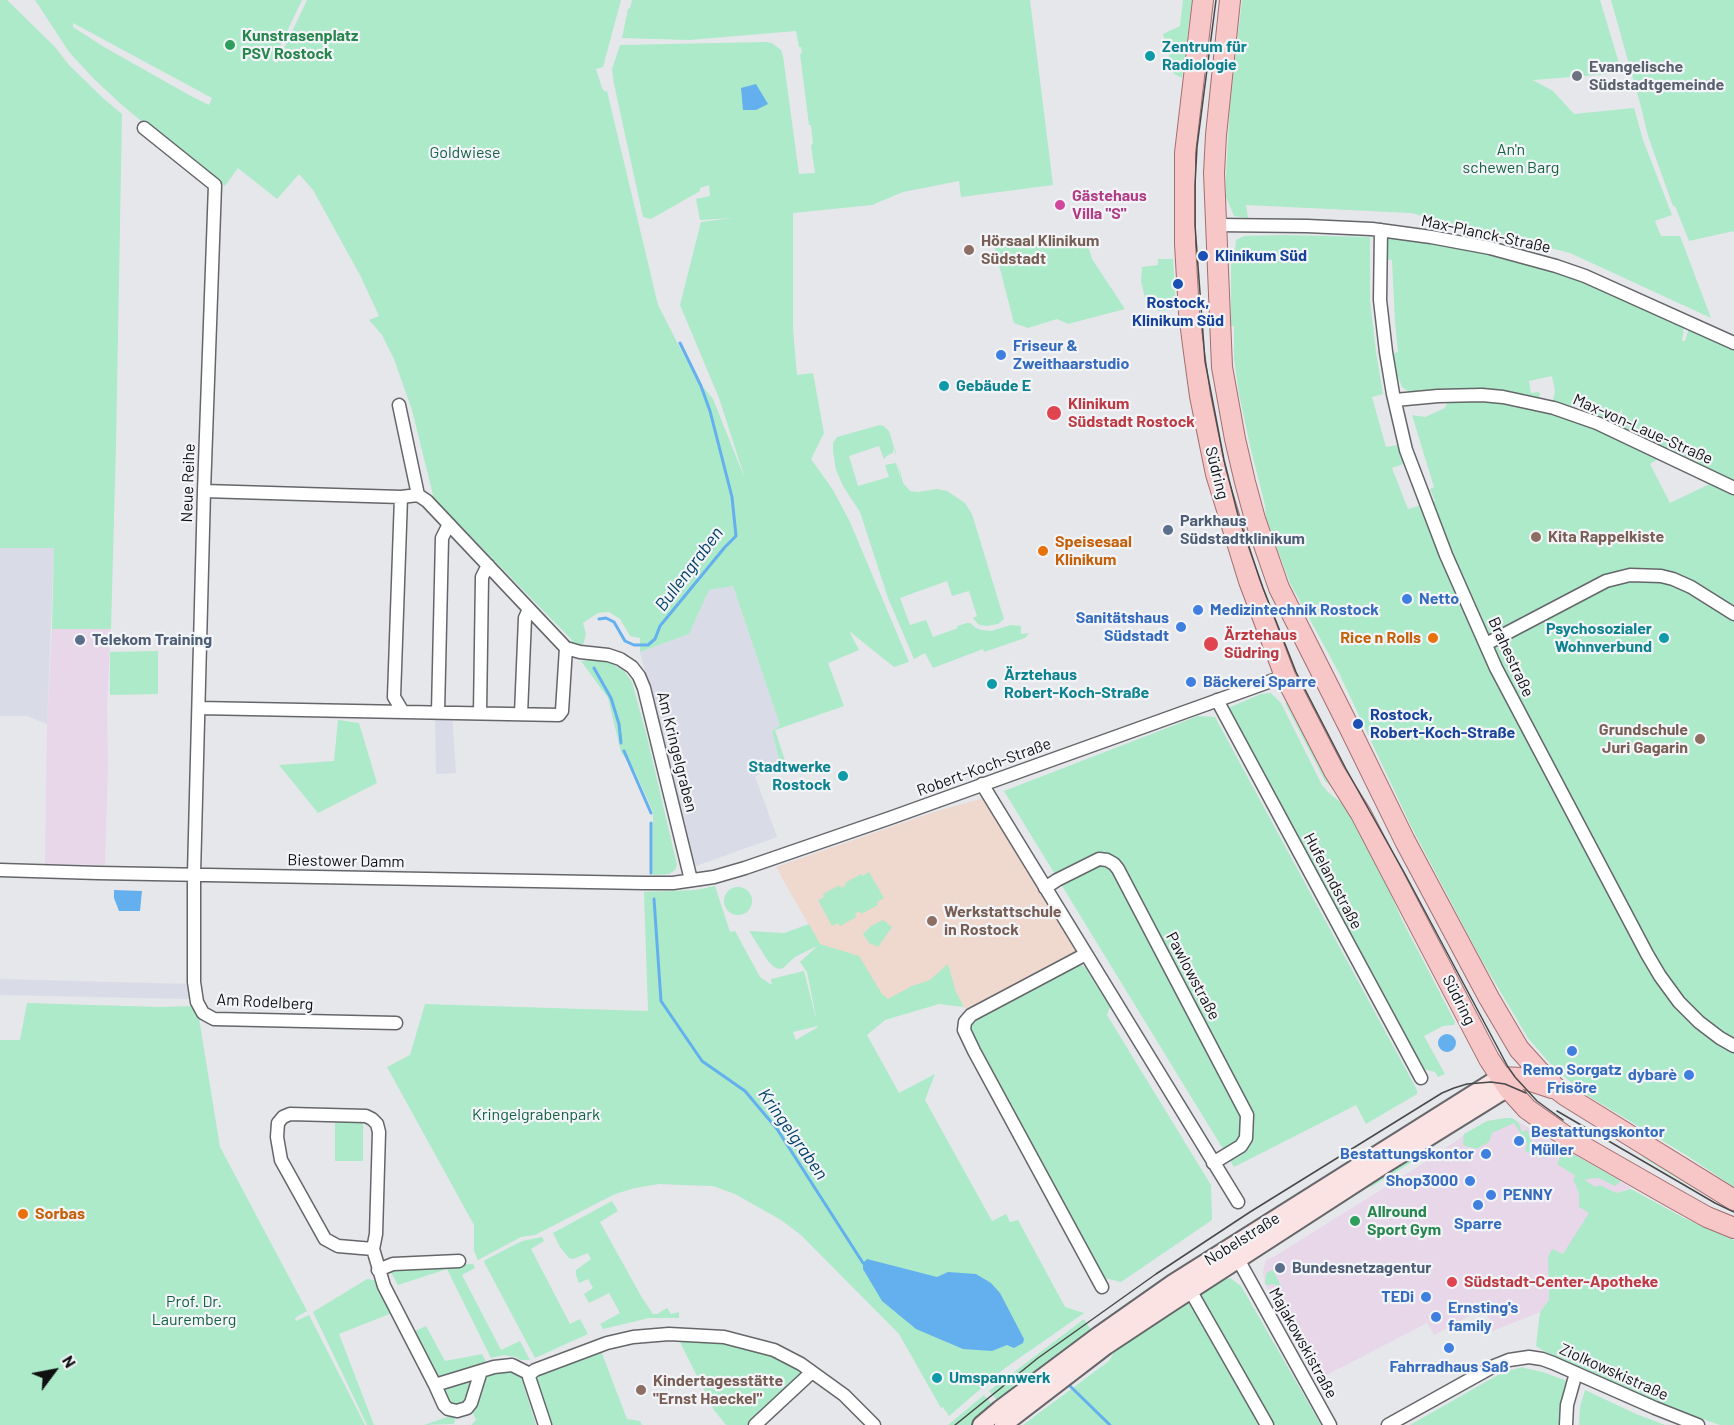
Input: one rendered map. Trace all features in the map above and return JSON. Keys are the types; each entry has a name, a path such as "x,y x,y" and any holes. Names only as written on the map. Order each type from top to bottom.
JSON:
{"main road":[{"name":"Südring","path":"1203,0 1185,153 1189,313 1200,396 1216,474 1249,581 1285,676 1334,771 1361,814 1489,1059 1508,1080 1527,1109 1568,1138 1676,1200 1734,1228"},
{"name":"Südring","path":"1230,0 1216,135 1214,198 1222,367 1234,439 1255,519 1279,588 1410,851 1489,998 1520,1049 1558,1090 1734,1200"},
{"path":"1185,225 1216,225"},
{"path":"1285,676 1317,664"},
{"path":"1520,1049 1520,1061 1508,1080 1535,1082 1558,1090"},
{"name":"Nobelstraße","path":"981,1425 1099,1335 1173,1283 1234,1252 1508,1080"},
{"name":"Nobelstraße","path":"1003,1425 1106,1346 1190,1290 1234,1252"}],"street":[{"name":"Neue Reihe","path":"144,128 215,185 194,874"},
{"name":"Max-Planck-Straße","path":"1216,225 1381,230 1490,248 1585,276 1734,343"},
{"name":"Brahestraße","path":"1381,230 1380,300 1395,400 1406,450 1446,555 1500,676 1612,890 1660,976 1679,1002 1700,1022 1734,1046"},
{"name":"Max-von-Laue-Straße","path":"1395,400 1482,395 1548,407 1597,423 1734,488"},
{"path":"399,405 418,495"},
{"path":"199,708 559,715 562,711 566,648 427,501 418,495 401,497 204,491"},
{"path":"401,497 394,697 403,712"},
{"path":"438,712 442,538 449,524"},
{"path":"480,713 482,578 488,566"},
{"path":"1486,644 1606,581 1630,575 1651,575 1673,579 1691,587 1734,614"},
{"path":"521,714 525,618 529,609"},
{"name":"Am Kringelgraben","path":"566,648 620,659 632,667 639,676 644,688 691,880"},
{"name":"Robert-Koch-Straße","path":"691,880 714,877 745,868 1285,676"},
{"name":"Hufelandstraße","path":"1217,700 1421,1078"},
{"path":"982,784 1238,1202"},
{"name":"Pawlowstraße","path":"1045,888 1100,859 1107,860 1118,869 1247,1115 1246,1138 1241,1146 1213,1163"},
{"name":"Biestower Damm","path":"0,870 644,883 673,883 691,880"},
{"name":"Am Rodelberg","path":"194,874 194,982 197,1002 203,1013 214,1019 396,1023"},
{"path":"1086,954 971,1015 965,1022 964,1030 1102,1287"},
{"path":"373,1249 338,1246 325,1239 281,1160 277,1137 278,1123 284,1117 290,1114 366,1116 377,1124 379,1132 376,1234 373,1249 384,1286 448,1409 457,1411 467,1408 471,1403 481,1371"},
{"name":"Majakowskistraße","path":"1234,1252 1330,1425"},
{"path":"378,1270 393,1264 459,1261"},
{"path":"1190,1290 1267,1425"},
{"path":"530,1374 535,1370 607,1343 633,1337 669,1334 724,1337 774,1350 812,1372 854,1403 874,1425"},
{"name":"Ziolkowskistraße","path":"1388,1425 1494,1366 1509,1360 1528,1357 1542,1359 1698,1425"},
{"path":"435,1385 494,1367 512,1365 530,1374"},
{"path":"755,1425 812,1372"},
{"path":"1566,1425 1567,1405 1576,1373"},
{"path":"530,1374 545,1425"}],"shaded area":[{"path":"0,548 54,548 47,724 27,716 0,716"},
{"path":"733,586 780,725 772,731 779,754 779,768 755,776 777,837 693,867 640,652 689,634 709,590"},
{"path":"52,629 111,629 107,703 105,865 45,864 47,724"},
{"path":"435,712 452,712 456,773 436,774"},
{"name":"Werkstattschule in Rostock","path":"984,798 1080,958 971,1015 955,992 855,1007 776,867 934,812"},
{"path":"0,979 191,984 191,999 0,995"},
{"path":"1512,1118 1631,1188 1616,1193 1563,1254 1548,1275 1549,1300 1540,1312 1485,1334 1483,1329 1492,1324 1484,1308 1434,1335 1427,1323 1317,1380 1265,1284 1263,1272 1266,1260 1424,1163 1487,1121"}],"green space":[{"path":"0,0 7,0 55,47 69,65 122,114 111,629 52,629 54,548 0,548"},
{"name":"Goldwiese","path":"35,0 302,0 273,61 277,63 307,0 621,0 603,67 596,69 602,88 605,92 607,91 658,305 701,389 704,388 713,399 745,479 719,398 680,305 701,222 732,218 700,220 696,199 710,196 709,185 700,188 700,191 651,219 643,217 612,69 620,45 772,43 781,50 783,56 799,174 815,173 801,47 799,47 796,31 689,40 622,38 632,0 1030,0 1053,185 961,197 959,181 903,192 872,205 793,213 793,329 797,375 813,373 824,433 811,459 833,490 850,522 909,662 894,667 849,631 859,650 828,663 844,706 775,730 789,772 783,774 772,731 780,725 733,586 709,590 689,634 640,652 640,638 630,636 620,619 609,612 598,613 583,623 586,634 583,645 572,643 571,639 434,499 412,410 394,359 382,335 369,320 379,316 360,275 313,190 299,174 277,199 238,168 225,186 123,106 69,52","holes":["73,23 212,98 209,105 189,95 104,47 73,27"]},
{"path":"1183,0 1192,0 1182,78 1174,74 1163,34 1180,26"},
{"name":"An'n schewen Barg","path":"1242,0 1600,0 1622,73 1533,80 1553,91 1574,114 1634,108 1643,140 1672,215 1655,221 1661,236 1680,236 1711,318 1570,253 1411,213 1246,205 1248,218 1234,216 1226,197 1226,174 1230,105"},
{"path":"1611,0 1734,0 1734,231 1689,241 1675,206 1673,206 1648,136"},
{"path":"1244,236 1370,237 1370,300 1383,394 1372,397 1386,447 1397,445 1403,464 1392,468 1408,509 1435,501 1430,489 1434,487 1412,415 1425,417 1445,408 1448,401 1502,400 1563,414 1660,456 1650,464 1670,503 1714,482 1734,491 1734,1187 1585,1094 1553,1067 1528,1038 1481,959 1411,826 1339,673 1290,583 1266,518 1239,394 1234,359 1234,326 1231,326 1231,261 1234,262 1236,240"},
{"path":"1003,237 1086,239 1092,259 1125,309 1068,324 1057,319 1028,328 1014,323 994,246"},
{"path":"1388,237 1437,243 1481,253 1489,252 1490,255 1533,265 1588,283 1684,326 1682,341 1685,341 1689,328 1734,350 1734,482 1620,430 1622,408 1612,426 1591,417 1597,407 1580,399 1573,409 1553,401 1555,391 1552,376 1529,381 1531,393 1539,392 1540,396 1536,401 1409,394 1402,387 1395,372 1391,354 1398,352 1392,260 1385,259"},
{"path":"1158,259 1173,259 1176,308 1172,310 1157,311 1158,304 1146,302 1141,281 1142,267 1158,265"},
{"path":"880,425 889,431 897,457 893,448 893,453 884,459 879,446 849,456 858,486 889,477 885,465 896,463 901,479 898,462 903,483 910,491 937,489 947,491 965,503 972,514 1004,619 998,624 979,625 973,618 977,616 969,591 952,596 947,581 900,598 910,625 926,620 933,637 967,623 982,630 991,631 1011,625 1021,626 1021,634 1029,633 1025,638 984,652 983,649 933,668 925,653 914,659 888,598 860,512 843,486 836,470 833,451 833,443 837,437"},
{"path":"158,651 158,694 110,695 110,652"},
{"path":"601,659 624,671 632,682 677,865 675,870 669,874 653,875 653,812 635,771 621,752 608,698 581,661"},
{"path":"1271,693 1281,703 1322,785 1345,806 1455,1022 1454,1025 1443,1026 1424,1036 1445,1074 1438,1077 1435,1072 1420,1068 1228,708 1261,694"},
{"path":"1290,701 1346,799 1325,781 1285,703"},
{"path":"1198,716 1215,717 1417,1090 1417,1094 1366,1124 1356,1105 1234,1167 1004,791"},
{"path":"338,720 359,723 377,783 318,813 279,765 334,761"},
{"path":"869,872 884,898 877,902 878,905 861,914 860,911 855,914 856,917 840,926 838,923 832,926 818,900 824,897 823,894 840,885 841,888 846,885 845,883"},
{"name":"Kringelgrabenpark","path":"715,886 730,932 735,931 760,977 772,985 771,979 804,971 817,1022 807,972 800,962 817,946 795,957 779,969 768,961 749,931 784,933 809,924 820,944 859,956 882,994 888,999 912,986 930,980 948,964 956,992 964,1007 939,1004 885,1020 867,1035 899,1093 935,1074 925,1100 992,1221 1006,1214 1010,1222 1018,1220 1065,1307 1084,1313 1005,1368 949,1416 943,1407 941,1408 899,1334 801,1235 781,1220 735,1194 713,1186 659,1184 615,1194 535,1235 521,1237 478,1260 474,1251 474,1225 387,1067 410,1055 425,1004 648,1011 644,892 696,890","holes":["818,1027 796,1040 793,1032"]},
{"path":"738,887 748,891 752,901 748,911 738,915 728,911 724,901 728,891"},
{"path":"883,920 892,927 878,947 869,943 863,934 871,926"},
{"path":"1078,964 1085,967 1110,1007 1107,1015 1211,1185 1212,1220 1121,1282 1100,1277 970,1031 971,1020"},
{"name":"Prof. Dr. Lauremberg","path":"27,1003 197,1006 220,1147 307,1311 295,1318 296,1321 309,1315 365,1425 0,1425 0,1040 20,1040"},
{"path":"1512,1118 1518,1122 1522,1132 1527,1130 1534,1147 1546,1150 1544,1158 1525,1151 1527,1143 1514,1123 1492,1133 1489,1142 1476,1149 1463,1144 1464,1134 1487,1121"},
{"path":"335,1120 363,1120 363,1161 335,1161"},
{"path":"1571,1153 1621,1181 1615,1186 1599,1178 1585,1180 1595,1187 1600,1185 1616,1193 1631,1189 1684,1218 1734,1240 1734,1425 1720,1425 1662,1405 1588,1373 1536,1346 1540,1312 1549,1300 1548,1257 1552,1249 1563,1254 1589,1213 1579,1207 1579,1193 1573,1179 1576,1176 1557,1164 1561,1156"},
{"path":"1644,1153 1734,1209 1642,1157"},
{"path":"1416,1155 1417,1159 1370,1186 1372,1181"},
{"path":"612,1201 618,1211 600,1222 641,1296 653,1314 667,1308 671,1314 679,1312 679,1318 649,1318 603,1329 600,1324 620,1313 609,1293 589,1303 584,1294 593,1288 588,1279 579,1283 576,1275 576,1270 591,1259 588,1253 573,1259 569,1258 553,1233"},
{"path":"542,1237 544,1241 531,1249 570,1324 580,1319 588,1334 535,1358 484,1262 522,1241"},
{"path":"473,1264 475,1268 462,1275 501,1350 520,1341 530,1360 520,1360 504,1355 491,1358 447,1269 398,1285 389,1269 394,1266"},
{"path":"1273,1270 1282,1288 1280,1289 1275,1284 1265,1284 1266,1275"},
{"path":"1230,1278 1241,1286 1321,1425 1023,1425 1109,1361 1114,1352 1199,1293 1218,1281"},
{"path":"367,1279 374,1280 381,1287 392,1313 339,1334 374,1425 367,1425 313,1312"},
{"path":"1084,1319 1093,1333 1000,1404 989,1391"},
{"path":"426,1326 445,1361 482,1354 487,1363 440,1377 433,1372 413,1332"},
{"path":"685,1337 715,1339 775,1355 807,1374 749,1425 726,1425 714,1410 680,1342"},
{"path":"601,1351 627,1419 640,1421 642,1425 550,1425 533,1376 562,1368 584,1356"},
{"path":"1523,1367 1567,1381 1562,1425 1410,1425 1503,1372"},
{"path":"504,1370 521,1376 536,1425 471,1425 476,1420 473,1413 474,1407 484,1377"},
{"path":"473,1377 469,1397 463,1404 458,1406 448,1403 444,1395 446,1387"},
{"path":"1585,1390 1665,1425 1579,1425 1580,1407"},
{"path":"984,1395 995,1408 974,1425 948,1425"},
{"path":"456,1414 454,1424 424,1425"}],"water":[{"path":"756,84 768,104 756,110 743,110 741,88"},
{"path":"114,890 142,891 140,911 119,911 114,898"},
{"path":"1447,1034 1455,1039 1456,1043 1451,1051 1447,1052 1439,1047 1438,1043 1443,1035"},
{"path":"867,1259 937,1277 948,1272 976,1274 991,1283 1000,1293 1024,1339 1023,1343 1014,1348 1007,1345 992,1351 963,1349 916,1329 882,1301 863,1269 863,1263"}],"waterway":[{"name":"Bullengraben","path":"599,619 606,618 614,622 625,641 634,645 648,645 655,639 660,626 736,536 732,497 710,411 701,386 680,343"},
{"name":"Kringelgraben","path":"594,668 611,698 619,724 621,743"},
{"name":"Kringelgraben","path":"624,751 651,813"},
{"name":"Kringelgraben","path":"651,823 651,873"},
{"name":"Kringelgraben","path":"654,899 661,1001 702,1061 745,1091 777,1129 863,1263"},
{"name":"Kringelgraben","path":"1070,1386 1110,1425"}],"tram line":[{"path":"1216,0 1197,147 1195,225 1205,361 1224,460 1239,519 1296,672 1346,769 1508,1067 1537,1101 1563,1120"},
{"path":"955,1425 1038,1358 1156,1274 1250,1212 1442,1093 1467,1084 1491,1082 1505,1084 1526,1093"},
{"path":"1557,1111 1734,1212"}],"place":[{"name":"Kunstrasenplatz PSV Rostock","path":"230,45"},
{"name":"Zentrum für Radiologie","path":"1150,56"},
{"name":"Evangelische Südstadtgemeinde","path":"1577,76"},
{"name":"Gästehaus Villa \"S\"","path":"1060,205"},
{"name":"Hörsaal Klinikum Südstadt","path":"969,250"},
{"name":"Klinikum Süd","path":"1203,256"},
{"name":"Rostock, Klinikum Süd","path":"1178,284"},
{"name":"Friseur & Zweithaarstudio","path":"1001,355"},
{"name":"Gebäude E","path":"944,386"},
{"name":"Klinikum Südstadt Rostock","path":"1054,413"},
{"name":"Parkhaus Südstadtklinikum","path":"1168,530"},
{"name":"Kita Rappelkiste","path":"1536,537"},
{"name":"Speisesaal Klinikum","path":"1043,551"},
{"name":"Netto","path":"1407,599"},
{"name":"Medizintechnik Rostock","path":"1198,610"},
{"name":"Sanitätshaus Südstadt","path":"1181,627"},
{"name":"Rice n Rolls","path":"1433,638"},
{"name":"Psychosozialer Wohnverbund","path":"1664,638"},
{"name":"Telekom Training","path":"80,640"},
{"name":"Ärztehaus Südring","path":"1211,644"},
{"name":"Bäckerei Sparre","path":"1191,682"},
{"name":"Ärztehaus Robert-Koch-Straße","path":"992,684"},
{"name":"Rostock, Robert-Koch-Straße","path":"1358,724"},
{"name":"Grundschule Juri Gagarin","path":"1700,739"},
{"name":"Stadtwerke Rostock","path":"843,776"},
{"name":"Werkstattschule in Rostock","path":"932,921"},
{"name":"Remo Sorgatz Frisöre","path":"1572,1051"},
{"name":"dybarè","path":"1689,1075"},
{"name":"Bestattungskontor Müller","path":"1519,1141"},
{"name":"Bestattungskontor","path":"1486,1154"},
{"name":"Shop3000","path":"1470,1181"},
{"name":"PENNY","path":"1491,1195"},
{"name":"Sparre","path":"1478,1205"},
{"name":"Sorbas","path":"23,1214"},
{"name":"Allround Sport Gym","path":"1355,1221"},
{"name":"Bundesnetzagentur","path":"1280,1268"},
{"name":"Südstadt-Center-Apotheke","path":"1452,1282"},
{"name":"TEDi","path":"1426,1297"},
{"name":"Ernsting's family","path":"1436,1317"},
{"name":"Fahrradhaus Saß","path":"1449,1348"},
{"name":"Umspannwerk","path":"937,1378"},
{"name":"Kindertagesstätte \"Ernst Haeckel\"","path":"641,1390"}]}
